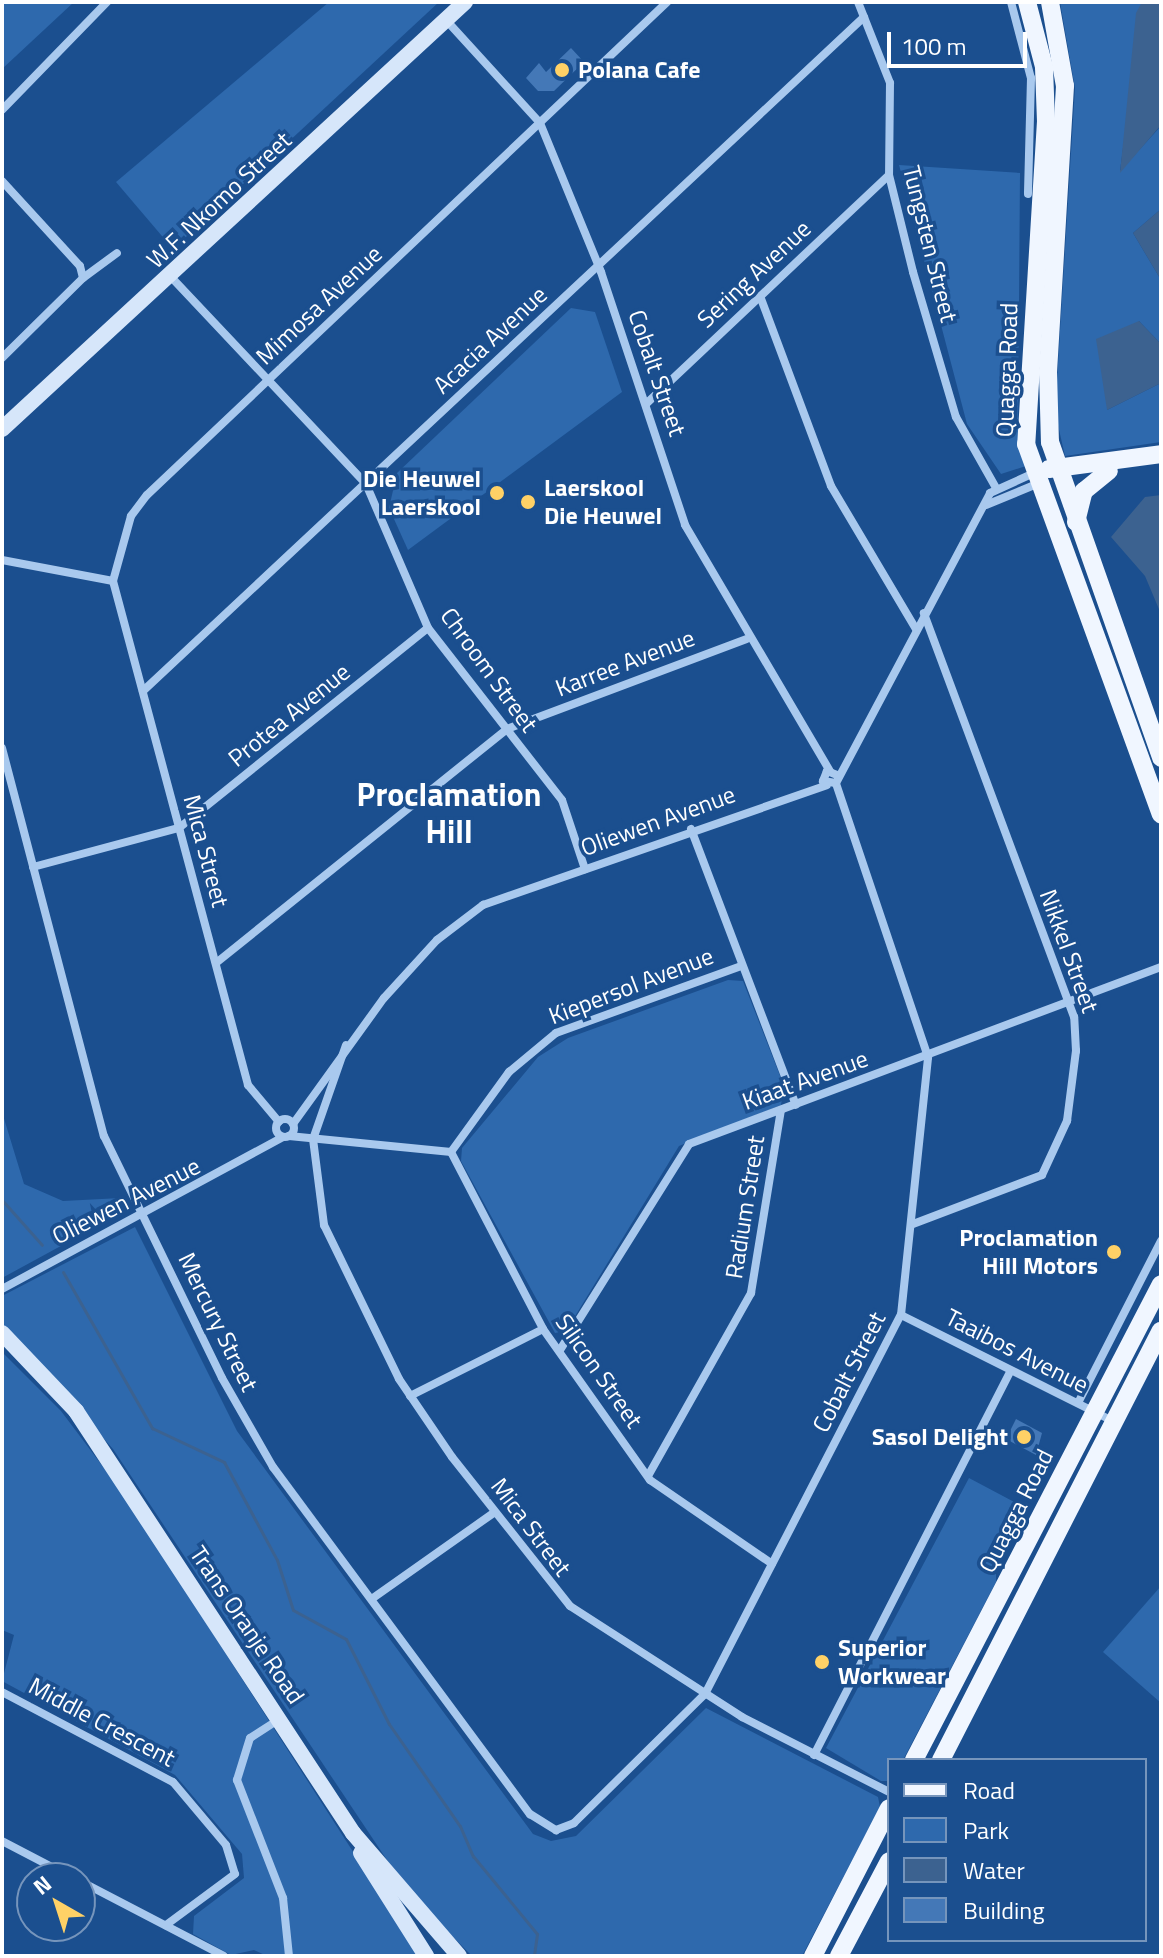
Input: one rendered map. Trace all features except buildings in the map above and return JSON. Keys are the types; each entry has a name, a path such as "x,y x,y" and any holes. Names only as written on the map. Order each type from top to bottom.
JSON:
{"main road":[{"name":"W.F. Nkomo Street","path":"2,429 172,278 465,2"},
{"name":"Quagga Road","path":"1027,2 1046,83 1024,426 1036,479 1161,814"},
{"name":"Quagga Road","path":"1050,2 1065,86 1047,423 1075,526 1161,758"},
{"path":"1036,479 1161,454"},
{"path":"1059,472 1109,471 1161,463"},
{"path":"1075,526 1084,491 1109,471"},
{"name":"Quagga Road","path":"915,1758 1086,1408 1158,1295"},
{"name":"Quagga Road","path":"942,1758 1161,1331"},
{"name":"Trans Oranje Road","path":"2,1333 52,1383 100,1446 282,1717 353,1833 459,1956"},
{"name":"Trans Oranje Road","path":"2,1344 100,1446"},
{"path":"813,1956 887,1812"},
{"name":"Trans Oranje Road","path":"353,1833 363,1860 426,1956"},
{"path":"839,1956 887,1865"}],"street":[{"path":"2,110 107,2"},
{"name":"Mimosa Avenue","path":"113,581 138,506 667,2"},
{"name":"Tungsten Street","path":"858,2 890,83 889,175 951,405 996,488"},
{"path":"1011,2 1031,78 1028,194"},
{"name":"Acacia Avenue","path":"143,691 864,17"},
{"name":"Cobalt Street","path":"446,20 540,123 598,264 647,403 685,525 747,639 829,778 928,1057 913,1224 901,1315 705,1694 574,1823 556,1830"},
{"name":"Sering Avenue","path":"647,403 889,175"},
{"path":"2,181 80,266 83,278"},
{"path":"2,358 83,278 117,253"},
{"name":"Chroom Street","path":"172,278 366,484 428,628 566,807 585,869"},
{"path":"760,296 827,476 916,629"},
{"path":"829,778 845,756 996,488 1036,479"},
{"path":"986,505 1036,479"},
{"path":"2,560 113,581"},
{"name":"Mica Street","path":"113,581 248,1085 286,1128"},
{"name":"Nikkel Street","path":"913,1224 1030,1183 1055,1158 1067,1121 1076,1051 1070,1005 924,613"},
{"name":"Protea Avenue","path":"33,867 179,828 428,628"},
{"name":"Karree Avenue","path":"216,963 507,729 747,639"},
{"name":"Mercury Street","path":"2,748 104,1136 255,1439 530,1814 556,1830"},
{"name":"Oliewen Avenue","path":"2,1289 268,1148 305,1106 346,1045 446,932 501,897 806,791 829,778"},
{"path":"691,829 796,1105"},
{"name":"Kiepersol Avenue","path":"451,1152 509,1072 556,1033 741,966"},
{"name":"Kiaat Avenue","path":"560,1350 682,1150 781,1110 1070,1005 1161,967"},
{"name":"Oliewen Avenue","path":"313,1139 346,1045"},
{"name":"Radium Street","path":"648,1476 751,1293 781,1110"},
{"path":"286,1128 301,1141 313,1139 451,1152"},
{"name":"Mica Street","path":"313,1139 329,1240 410,1396 495,1512 570,1606 705,1694 814,1755 887,1791"},
{"name":"Silicon Street","path":"451,1152 543,1329 648,1476 772,1564"},
{"path":"1086,1408 1161,1241"},
{"name":"Taaibos Avenue","path":"901,1315 1115,1423"},
{"path":"410,1396 543,1329"},
{"path":"814,1755 1010,1372"},
{"path":"373,1598 495,1512"},
{"name":"Middle Crescent","path":"2,1693 173,1782 236,1867 224,1883 166,1925"},
{"path":"282,1717 250,1738 237,1780 283,1898 289,1956"},
{"path":"2,1841 42,1862"},
{"path":"96,1889 224,1956"}],"green space":[{"path":"2,2 74,2 2,69"},
{"path":"329,2 439,2 173,249 116,182"},
{"path":"1060,2 1142,2 1120,171 1161,126 1161,209 1133,233 1161,280 1161,344 1139,321 1107,410 1161,383 1161,442 1065,456 1055,412 1075,88"},
{"path":"899,165 1020,173 1018,435 1026,466 1001,474 967,424"},
{"path":"571,308 595,312 622,392 408,550 389,508 397,473"},
{"path":"728,980 743,981 784,1086 781,1105 679,1146 566,1331 555,1333 461,1161 462,1148 538,1057 568,1038"},
{"path":"2,1112 24,1184 63,1201 121,1198 127,1210 2,1278"},
{"path":"135,1227 237,1431 533,1834 551,1841 576,1836 706,1708 878,1797 880,1807 802,1956 472,1956 409,1893 113,1449 2,1324 2,1296"},
{"path":"2,1352 61,1411 122,1492 420,1956 267,1956 254,1950 231,1955 193,1934 194,1916 244,1878 242,1854 175,1775 2,1681 14,1635 2,1630"},
{"path":"969,1478 1018,1504 996,1563 996,1582 904,1758 887,1758 887,1781 881,1781 826,1748"},
{"path":"1161,1586 1161,1703 1103,1652"}],"water":[{"path":"1142,2 1161,2 1161,125 1120,173 1136,13"},
{"path":"1161,209 1161,280 1133,233"},
{"path":"1139,321 1161,344 1161,383 1107,410 1096,339"},
{"path":"1161,495 1161,614 1145,576 1111,537 1145,497"}],"waterway":[{"path":"2,1200 42,1245"},
{"path":"63,1272 152,1428 224,1462 277,1560 293,1610 346,1639 389,1724 460,1826 473,1856 537,1934 534,1956"}],"place":[{"name":"Polana Cafe","path":"562,70"},
{"name":"Die Heuwel Laerskool","path":"497,493"},
{"name":"Laerskool Die Heuwel","path":"528,502"},
{"name":"Proclamation Hill Motors","path":"1114,1252"},
{"name":"Sasol Delight","path":"1024,1437"},
{"name":"Superior Workwear","path":"822,1662"}],"district":[{"name":"Proclamation Hill","path":"449,814"}]}
